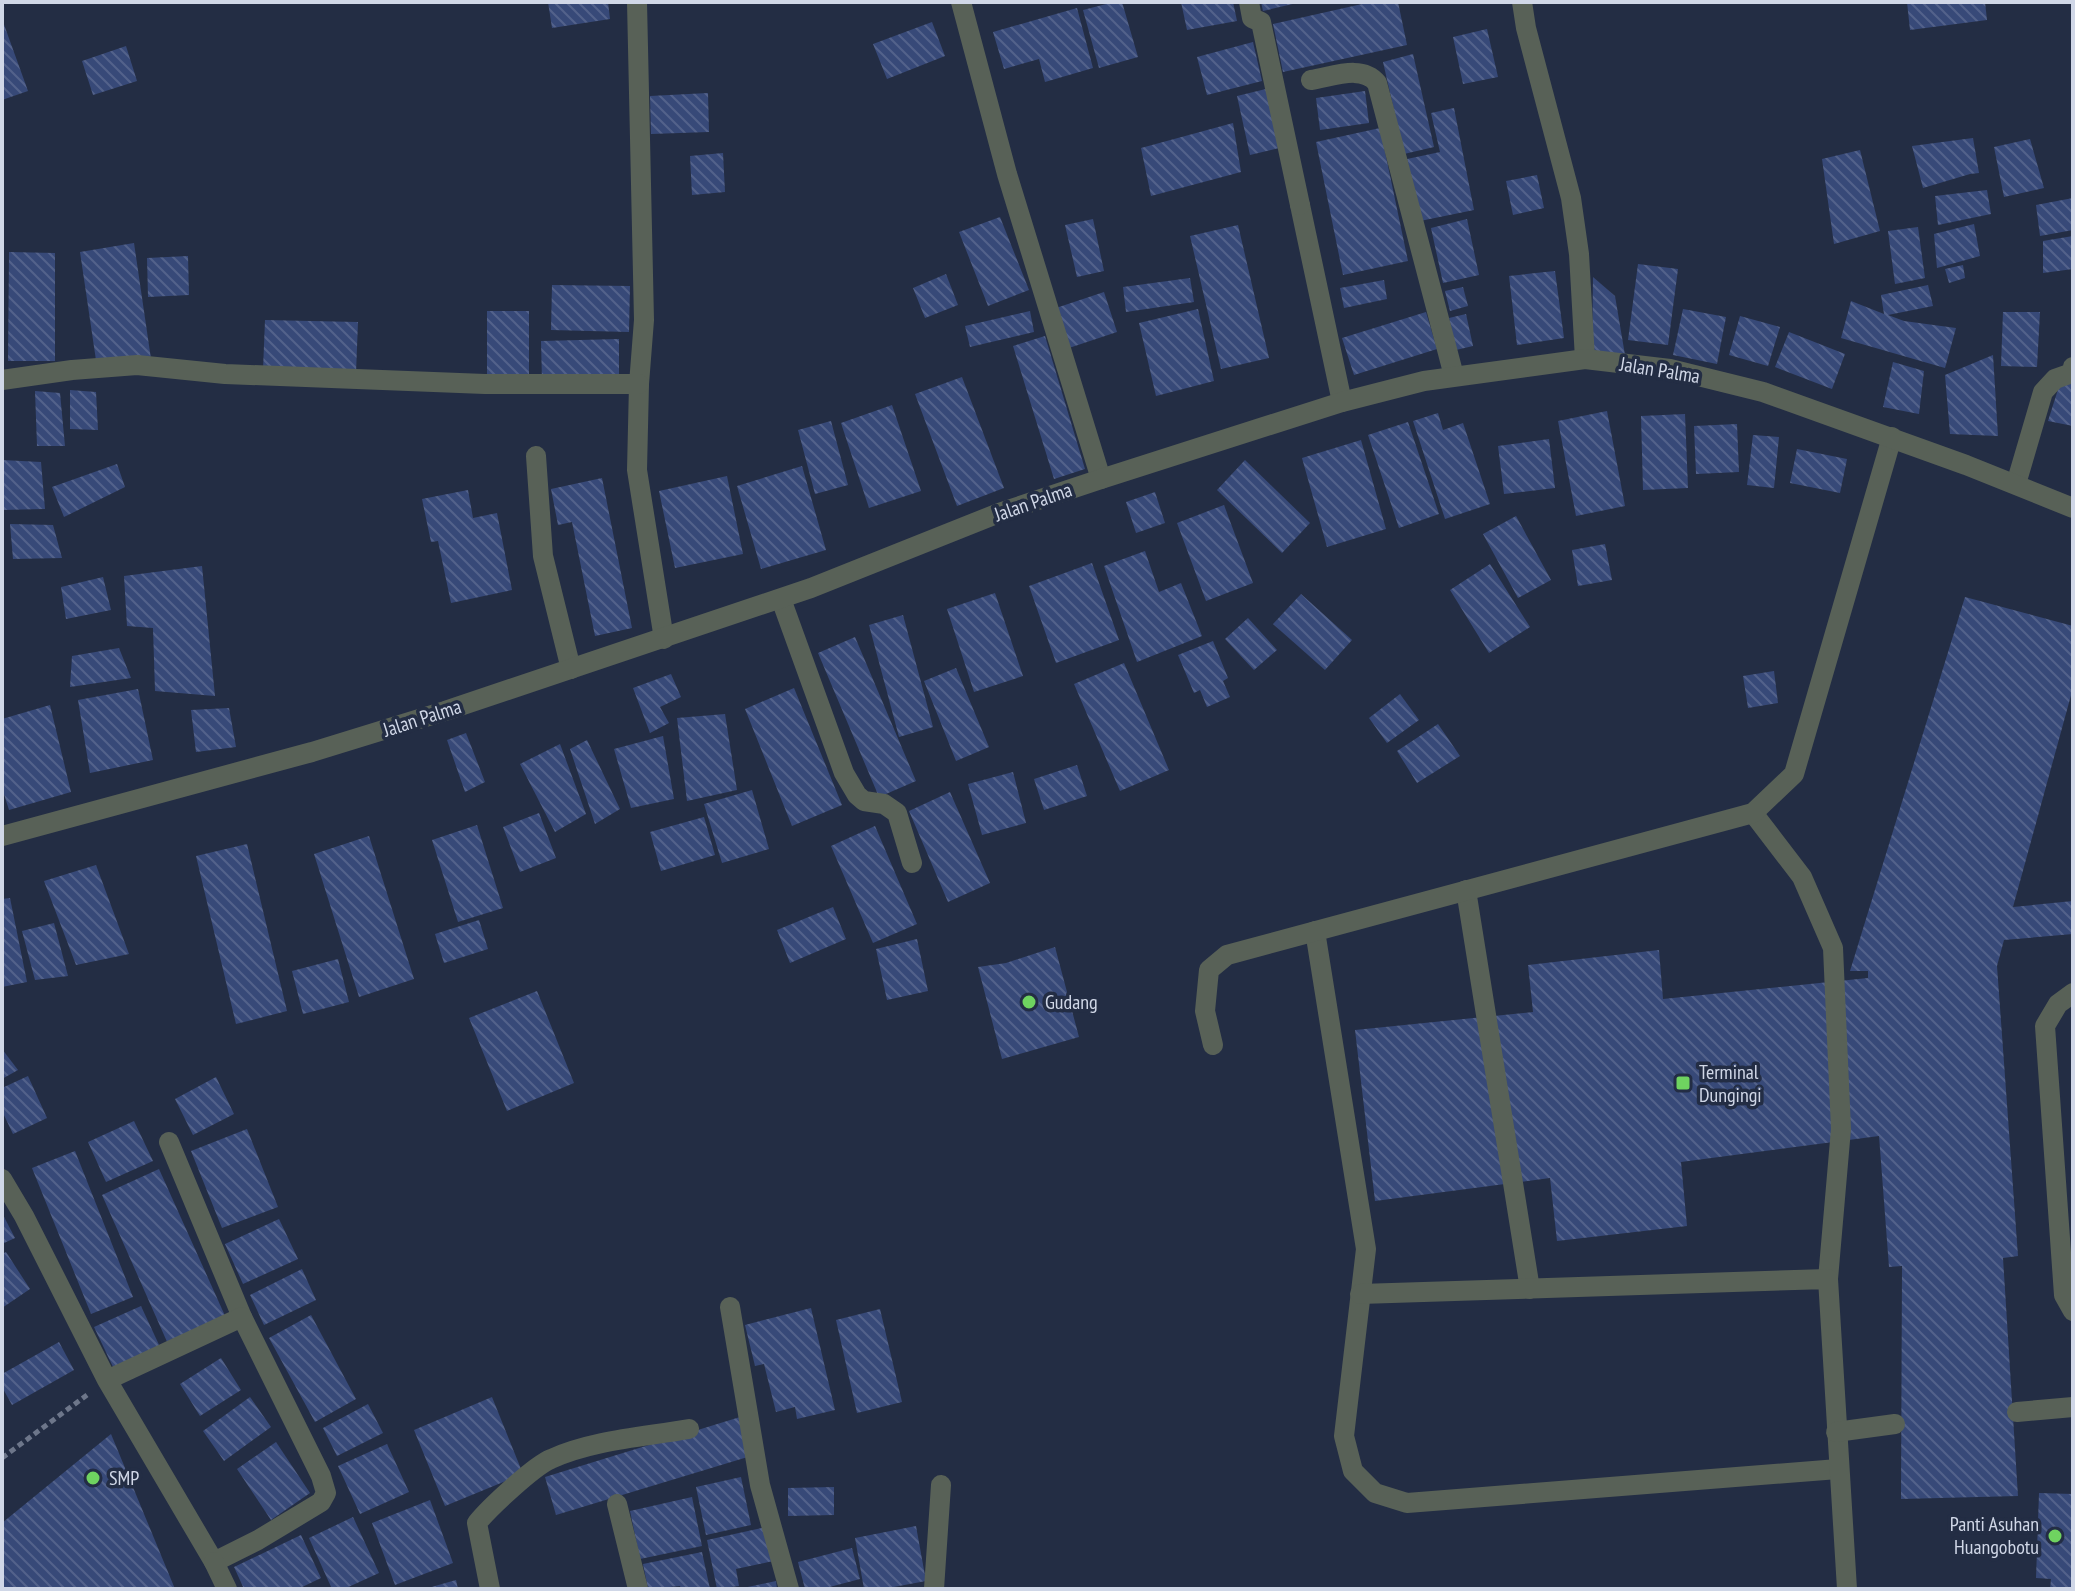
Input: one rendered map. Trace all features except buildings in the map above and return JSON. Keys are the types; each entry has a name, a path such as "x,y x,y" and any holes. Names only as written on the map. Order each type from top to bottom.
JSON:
{"street":[{"path":"637,2 644,264 637,470 664,639"},
{"path":"961,2 1007,174 1101,479"},
{"path":"1249,2 1252,18 1261,22 1342,402"},
{"path":"1522,2 1526,28 1571,198 1579,254 1585,359"},
{"path":"1311,80 1362,72 1377,83 1454,376"},
{"name":"Jalan Palma","path":"3,832 312,752 781,599 999,513 1101,479 1342,402 1454,376 1585,359 1670,369 1750,388 1892,437 2073,508"},
{"path":"2,380 137,365 225,374 454,383 639,384"},
{"path":"2016,484 2043,392 2055,379 2072,373 2073,367"},
{"path":"1213,1045 1205,1011 1209,970 1227,955 1753,813 1794,774 1892,437"},
{"path":"536,456 543,556 571,669"},
{"path":"781,599 844,773 864,801 884,804 897,813 912,863"},
{"path":"1753,813 1802,877 1833,948 1841,1129 1828,1279 1847,1589"},
{"path":"1466,890 1530,1289"},
{"path":"1315,931 1366,1249 1344,1436 1353,1471 1375,1493 1407,1503 1838,1469"},
{"path":"2073,993 2058,1004 2045,1026 2064,1295 2073,1311"},
{"path":"169,1142 242,1317 321,1476 326,1493 313,1509 214,1562"},
{"path":"2,1179 107,1380 227,1589"},
{"path":"1360,1294 1828,1279"},
{"path":"730,1307 760,1485 789,1589"},
{"path":"107,1380 242,1317"},
{"path":"2017,1412 2073,1407"},
{"path":"1836,1432 1895,1424"},
{"path":"490,1589 477,1523 548,1459 594,1445 689,1429"},
{"path":"934,1589 941,1485"},
{"path":"617,1504 638,1589"}],"path":[{"path":"2,1458 107,1380"}],"place":[{"name":"Gudang","path":"1029,1002"},
{"name":"Terminal Dungingi","path":"1683,1083"},
{"name":"SMP","path":"93,1478"},
{"name":"Panti Asuhan Huangobotu","path":"2055,1536"}]}
